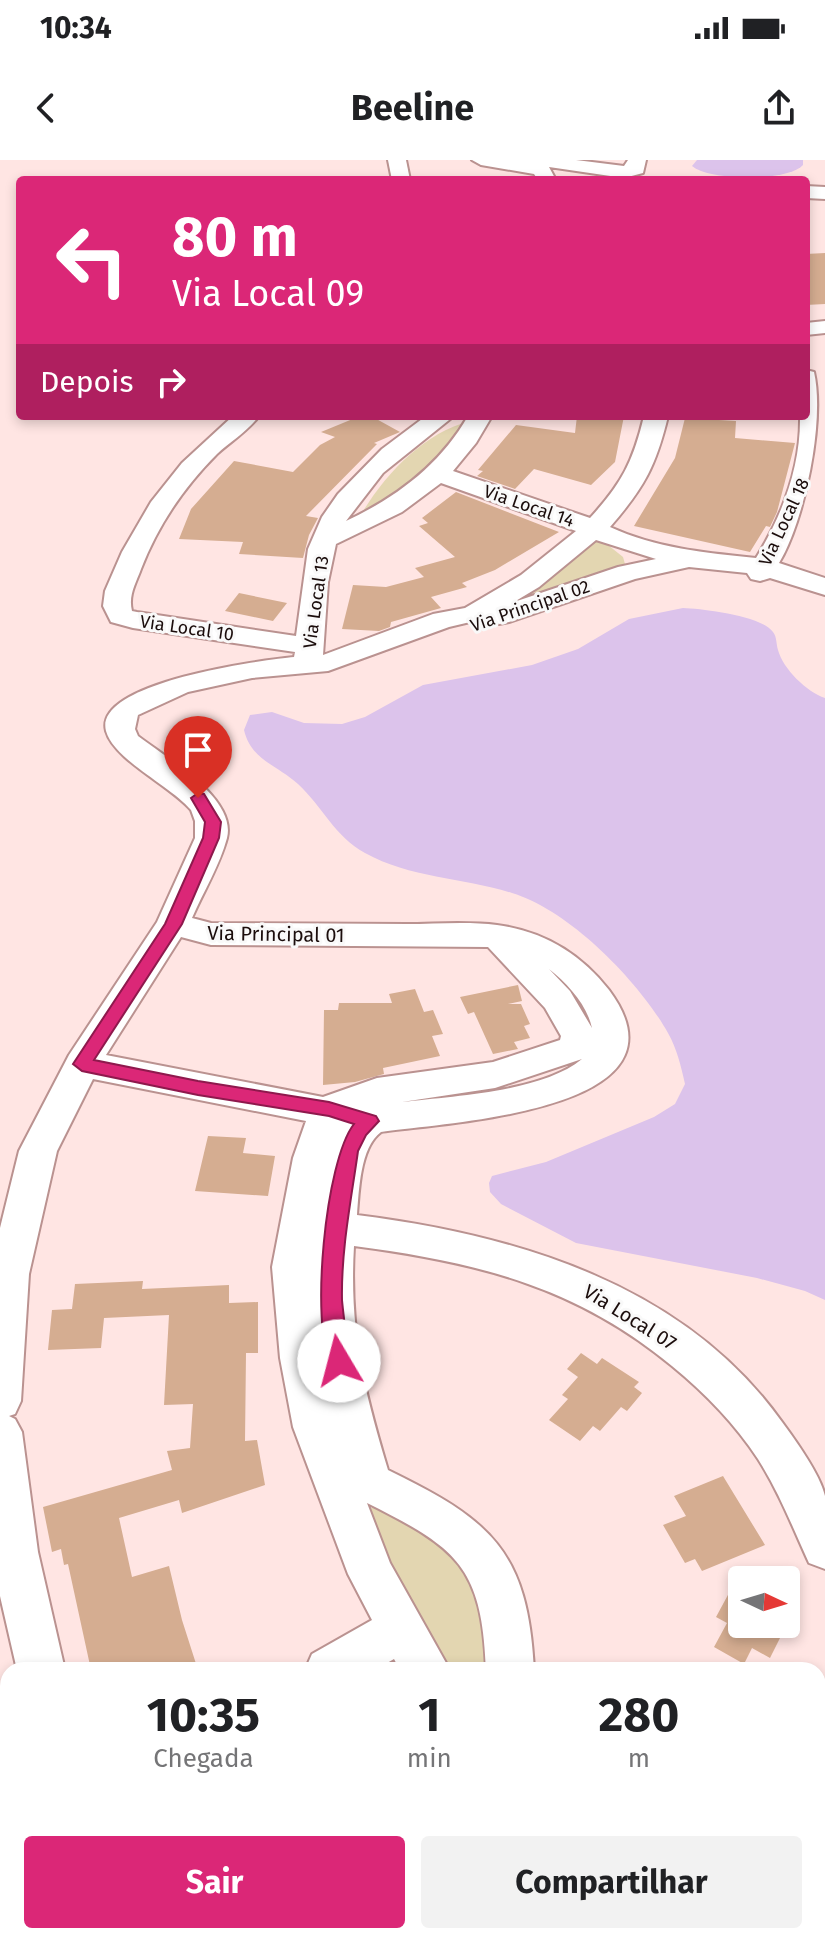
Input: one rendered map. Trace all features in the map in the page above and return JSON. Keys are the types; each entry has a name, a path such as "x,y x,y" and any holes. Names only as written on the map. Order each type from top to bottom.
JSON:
{"street":[{"path":"481,160 537,171 619,172 633,171 637,160"},
{"name":"Via Local 18","path":"762,570 820,445 810,412"},
{"name":"Via Local 10","path":"242,420 213,443 157,511 132,554 116,608 121,616 133,620 315,658"},
{"path":"325,539 359,483 382,458 436,420"},
{"path":"325,539 385,511 436,473 478,420"},
{"name":"Via Principal 01","path":"587,526 616,484 632,451 641,420"},
{"name":"Via Principal 01","path":"580,1063 605,1061 611,1047 611,1029 602,1007 560,957 543,948 497,936 211,934 173,924 211,838 213,822 198,798 126,741 120,729 121,719 128,709 139,702 179,686 315,658 443,620 473,615 530,581 587,526 621,499 646,458 655,420"},
{"name":"Via Local 14","path":"436,473 587,526 622,542 689,559"},
{"name":"Via Local 13","path":"315,658 325,539"},
{"name":"Via Local 14","path":"622,542 650,567"},
{"name":"Via Principal 02","path":"315,658 383,655 650,567 689,559 733,562 825,587"},
{"name":"Via Principal 02","path":"762,570 825,597"},
{"path":"0,1401 6,1305 22,1213 38,1151 82,1064 173,924"},
{"path":"82,1064 198,1088 329,1109 369,1121 557,1089 580,1063"},
{"path":"329,1109 377,1092 580,1063"},
{"path":"329,1109 312,1158 318,1226 331,1266 333,1335 350,1412 355,1488 371,1574 421,1662"},
{"path":"318,1226 349,1151 359,1131 369,1121"},
{"name":"Via Local 07","path":"318,1226 439,1242 525,1264 587,1288 675,1342 752,1417 806,1499 825,1548"},
{"path":"0,1432 8,1516 26,1615 39,1662"},
{"path":"355,1488 440,1518 472,1542 492,1568 504,1600 509,1662"},
{"path":"343,1662 402,1629"}],"shaded area":[{"path":"697,160 803,160 803,165 795,171 771,176 714,175 692,166"},
{"path":"470,421 433,470 359,518 380,487 406,458 436,435"},
{"path":"603,541 623,557 625,564 621,569 519,602 594,542"},
{"path":"683,608 731,614 766,626 774,634 778,650 790,672 811,691 825,698 825,1300 805,1291 757,1278 576,1243 501,1204 490,1192 492,1176 546,1162 654,1117 675,1104 685,1084 668,1033 621,970 579,931 534,902 512,893 400,868 365,853 345,839 298,784 252,748 244,730 250,715 272,712 304,723 342,724 365,717 423,685 532,665 578,649 629,619"},
{"path":"377,1505 391,1510 468,1564 496,1662 436,1662 365,1511"}],"building":[{"path":"825,253 825,304 810,305 810,254"},
{"path":"350,420 378,420 400,432 374,443 377,444 306,516 318,518 309,535 303,558 239,554 243,542 179,539 191,509 234,461 293,472 320,445 335,437 321,432"},
{"path":"577,420 623,420 615,462 591,485 534,469 515,489 477,476 483,471 478,470 516,425 575,433"},
{"path":"684,420 736,421 735,438 795,443 777,512 770,527 766,526 750,552 634,526 675,458"},
{"path":"456,492 559,532 495,570 462,583 467,587 431,597 441,608 391,622 390,627 379,631 342,629 353,585 386,587 424,577 415,568 455,557 419,526 428,523 422,518"},
{"path":"239,593 287,603 273,621 225,611"},
{"path":"518,985 522,1001 508,1004 521,1004 530,1024 524,1026 530,1038 514,1042 518,1049 493,1054 474,1012 468,1014 460,997"},
{"path":"415,989 424,1012 433,1010 443,1034 432,1036 440,1056 383,1068 384,1074 355,1082 323,1085 324,1010 338,1010 339,1003 392,1003 389,994"},
{"path":"208,1136 246,1138 243,1153 275,1156 268,1196 195,1191"},
{"path":"143,1281 142,1289 229,1285 229,1303 258,1302 258,1353 246,1353 245,1441 257,1440 265,1485 182,1513 179,1500 119,1518 132,1577 169,1566 195,1662 89,1662 68,1564 64,1565 61,1549 52,1552 43,1507 172,1470 167,1451 190,1448 193,1404 164,1405 169,1315 104,1318 101,1348 48,1350 52,1310 72,1309 75,1284"},
{"path":"581,1353 597,1364 602,1358 639,1382 634,1387 642,1393 627,1411 621,1407 600,1431 593,1426 580,1441 549,1420 568,1399 562,1395 578,1377 567,1369"},
{"path":"723,1476 765,1545 702,1571 695,1559 685,1563 663,1525 686,1516 674,1496"},
{"path":"728,1595 728,1638 780,1638 770,1658 752,1648 745,1662 740,1662 714,1647 727,1623 716,1617"}],"route":[{"path":"198,798 208,809 213,822 211,838 199,867 173,924 82,1064 198,1088 329,1109 369,1121 359,1131 349,1151 331,1266 333,1335 339,1361"}]}
